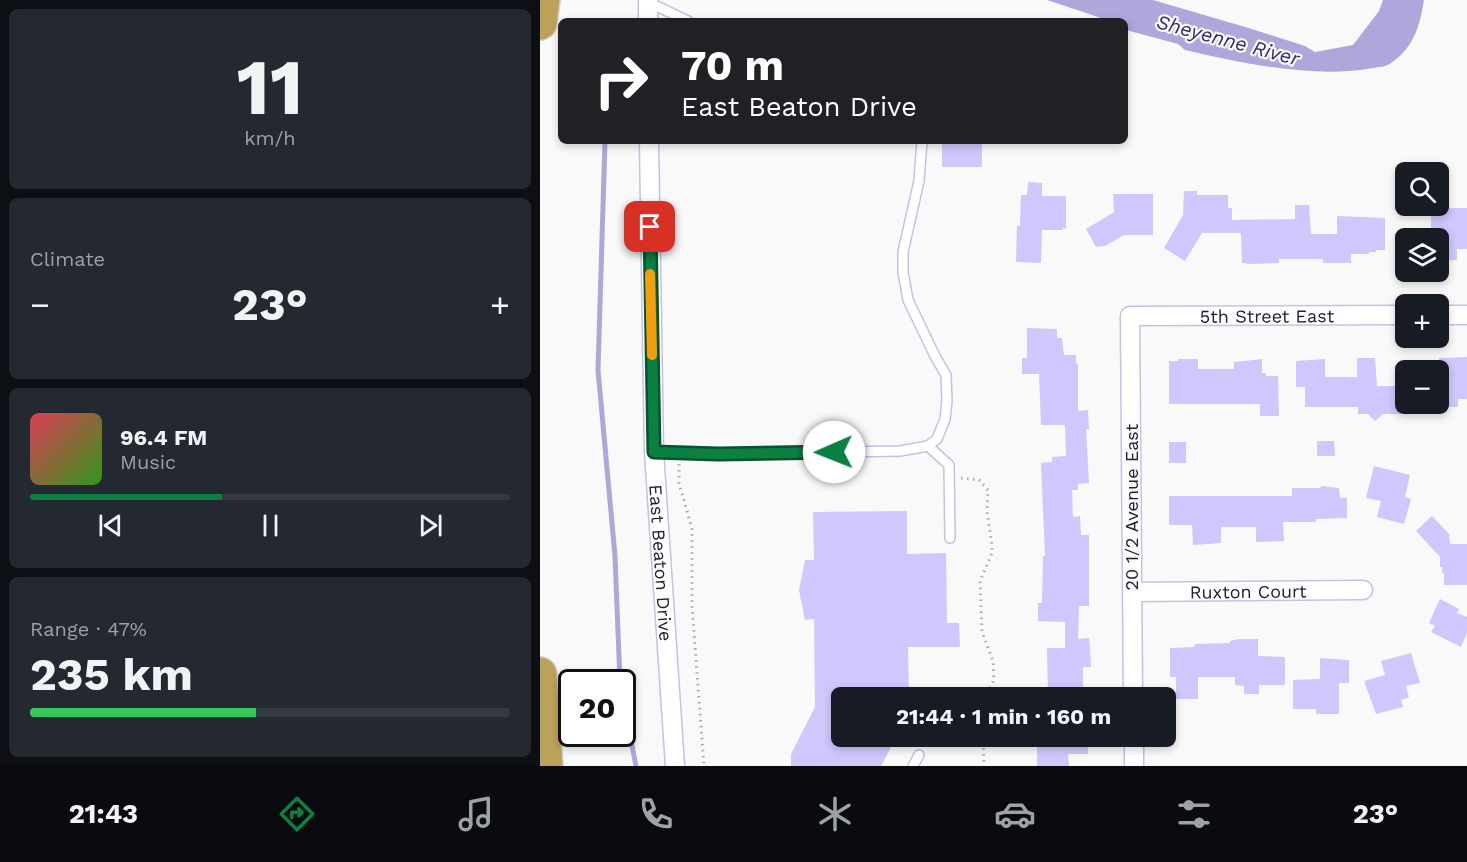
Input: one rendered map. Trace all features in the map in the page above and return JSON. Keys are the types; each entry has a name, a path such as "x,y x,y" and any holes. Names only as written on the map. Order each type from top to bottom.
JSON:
{"highway":[{"path":"540,23 543,0"},
{"path":"540,674 546,766"}],"street":[{"path":"648,1 648,18"},
{"name":"East Beaton Drive","path":"649,144 654,452 675,766"},
{"name":"5th Street East","path":"1130,316 1395,315"},
{"path":"1449,315 1467,315"},
{"name":"20 1/2 Avenue East","path":"1130,316 1133,687"},
{"name":"Ruxton Court","path":"1132,592 1363,590"},
{"path":"1134,747 1134,766"}],"lane":[{"path":"648,1 682,18"},
{"path":"654,452 900,450 928,446 937,439 945,419 946,375 908,300 903,272 903,252 919,181 922,144"},
{"path":"928,446 949,465 950,538"},
{"path":"913,766 919,755"}],"path":[{"path":"679,453 679,483 692,530 692,606 704,766"},
{"path":"949,478 979,480 988,490 987,512 992,553 980,581 982,632 993,661 994,680 990,687"},
{"path":"983,747 984,766"}],"water":[{"name":"Sheyenne River","path":"1047,0 1153,0 1305,46 1315,52 1353,45 1379,11 1383,0 1424,0 1415,35 1399,57 1385,66 1351,71 1303,71 1230,60 1185,50 1178,44 1128,31 1128,18 1101,18"}],"building":[{"path":"942,144 982,144 982,167 942,167"},
{"path":"1028,182 1042,183 1042,196 1066,196 1066,229 1042,230 1041,263 1016,262 1021,195 1027,195"},
{"path":"1184,191 1197,191 1197,195 1228,195 1228,208 1232,208 1232,220 1295,219 1295,205 1309,205 1311,234 1337,234 1337,216 1385,218 1385,250 1376,250 1369,254 1351,254 1351,263 1323,263 1323,259 1279,259 1279,263 1252,264 1242,263 1241,233 1202,233 1185,261 1164,248 1183,215"},
{"path":"1113,194 1153,194 1153,235 1124,235 1105,246 1096,247 1086,229 1114,212"},
{"path":"1449,208 1467,208 1467,249 1457,249 1457,260 1449,260 1449,228 1431,228 1431,216 1449,216"},
{"path":"1027,328 1057,329 1057,338 1062,338 1064,355 1076,355 1078,411 1088,410 1089,429 1086,429 1089,483 1078,484 1078,490 1072,490 1073,517 1080,516 1081,535 1089,535 1089,606 1079,606 1078,639 1089,638 1091,667 1083,667 1083,687 1048,687 1047,648 1065,648 1065,622 1038,621 1038,603 1042,603 1043,556 1045,556 1041,463 1052,462 1052,457 1066,456 1065,425 1041,425 1039,374 1022,374 1022,358 1027,358"},
{"path":"1467,357 1467,399 1458,399 1458,407 1449,407 1449,360 1439,360 1439,358"},
{"path":"1357,358 1375,358 1377,386 1395,386 1395,414 1383,414 1375,421 1368,414 1358,414 1358,407 1305,407 1305,387 1296,387 1296,361 1325,359 1325,377 1357,377"},
{"path":"1178,359 1198,359 1198,369 1234,369 1234,362 1262,359 1262,373 1266,373 1266,376 1278,376 1279,416 1260,416 1260,404 1169,404 1169,361 1178,361"},
{"path":"1317,441 1334,441 1335,456 1317,456"},
{"path":"1169,442 1186,442 1186,463 1169,463"},
{"path":"1374,466 1410,475 1405,497 1411,499 1404,524 1377,517 1381,501 1366,498"},
{"path":"1322,486 1339,488 1340,498 1347,498 1347,518 1316,519 1316,522 1283,522 1284,541 1256,542 1256,527 1221,527 1221,543 1193,545 1192,525 1169,525 1169,496 1292,496 1292,488 1320,488"},
{"path":"907,511 907,554 946,553 947,623 959,623 960,647 908,647 909,687 831,687 831,747 891,747 881,766 791,766 791,754 815,707 814,619 805,620 799,590 805,560 814,560 813,512"},
{"path":"1432,516 1449,534 1450,544 1467,544 1467,585 1444,585 1440,557 1416,531"},
{"path":"1440,599 1459,609 1457,613 1467,617 1467,633 1461,647 1431,632 1435,626 1429,623"},
{"path":"1258,639 1258,656 1285,657 1285,685 1259,685 1259,694 1244,694 1244,686 1235,685 1235,677 1198,677 1198,699 1176,699 1176,677 1170,677 1170,648 1194,647 1195,644 1230,643 1230,641"},
{"path":"1411,653 1420,683 1406,686 1409,697 1401,700 1403,707 1376,714 1364,681 1385,675 1381,661"},
{"path":"1320,658 1349,660 1349,683 1339,683 1339,714 1316,714 1316,709 1293,709 1293,680 1320,679"},
{"path":"1037,747 1088,747 1088,754 1068,754 1069,766 1037,766"}],"waterway":[{"path":"605,144 598,370 615,556 619,669"},
{"path":"632,747 636,766"}],"slow traffic":[{"path":"650,274 652,355"}],"route":[{"path":"650,227 654,452 718,454 834,452"}]}
